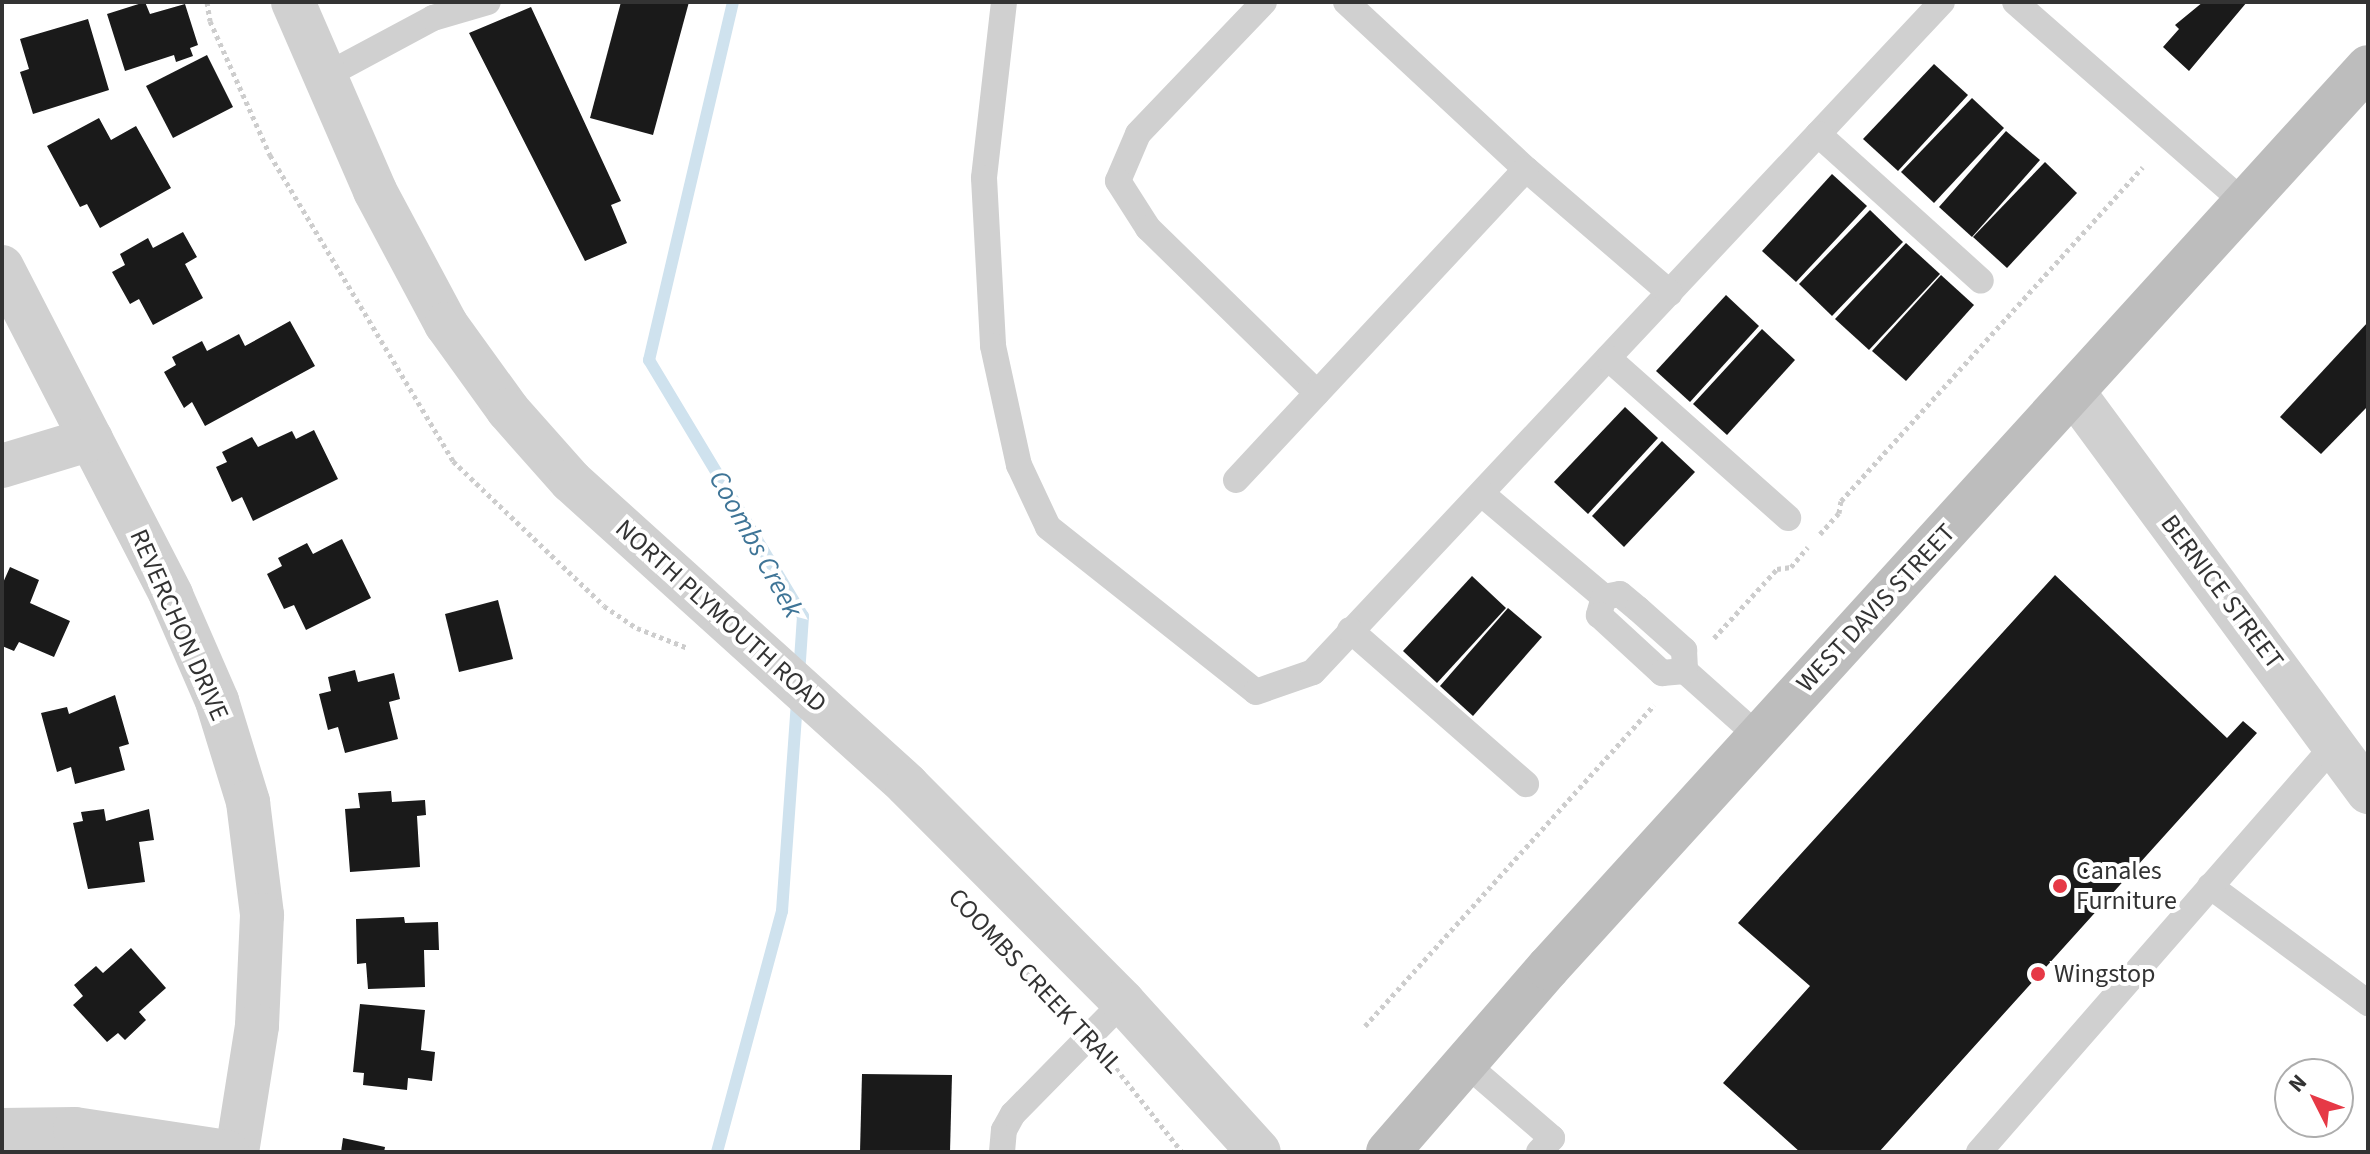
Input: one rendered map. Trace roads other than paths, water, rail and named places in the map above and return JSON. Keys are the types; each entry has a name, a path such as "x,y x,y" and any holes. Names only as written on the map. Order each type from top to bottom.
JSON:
{"main road":[{"name":"WEST DAVIS STREET","path":"1391,1151 1465,1063 1758,736 2074,393 2368,67"}],"street":[{"name":"NORTH PLYMOUTH ROAD","path":"293,2 375,191 446,324 508,410 571,481 741,631 907,785 1123,1002 1259,1152"},
{"name":"REVERCHON DRIVE","path":"2,267 171,595 217,701 248,802 262,915 257,1026 237,1152"},
{"name":"BERNICE STREET","path":"2074,393 2368,792"},
{"path":"2,466 91,439"},
{"path":"2,1130 75,1129 227,1152"}],"lane":[{"path":"325,76 433,18 488,2"},
{"path":"1004,2 984,178 993,346 1019,465 1048,527 1256,692 1313,672 1937,8"},
{"path":"1264,2 1138,134 1118,181 1148,228 1317,393"},
{"path":"1346,2 1526,169 1670,293"},
{"path":"2015,2 2246,204"},
{"path":"1818,134 1981,281"},
{"path":"1236,480 1526,169"},
{"path":"1608,358 1788,518"},
{"path":"1482,494 1604,597 1620,594 1684,650 1685,671 1758,736"},
{"path":"1350,630 1526,784"},
{"path":"1979,1152 2335,744"},
{"path":"2210,886 2368,1003"},
{"path":"1002,1152 1004,1130 1013,1114 1123,1002"},
{"path":"1465,1063 1552,1138 1539,1152"}],"waterway":[{"name":"Coombs Creek","path":"733,2 649,360 803,616 799,674"},
{"name":"Coombs Creek","path":"717,1152 782,911 797,700"}],"place":[{"name":"Canales Furniture","path":"2060,886"},
{"name":"Wingstop","path":"2038,974"}]}
